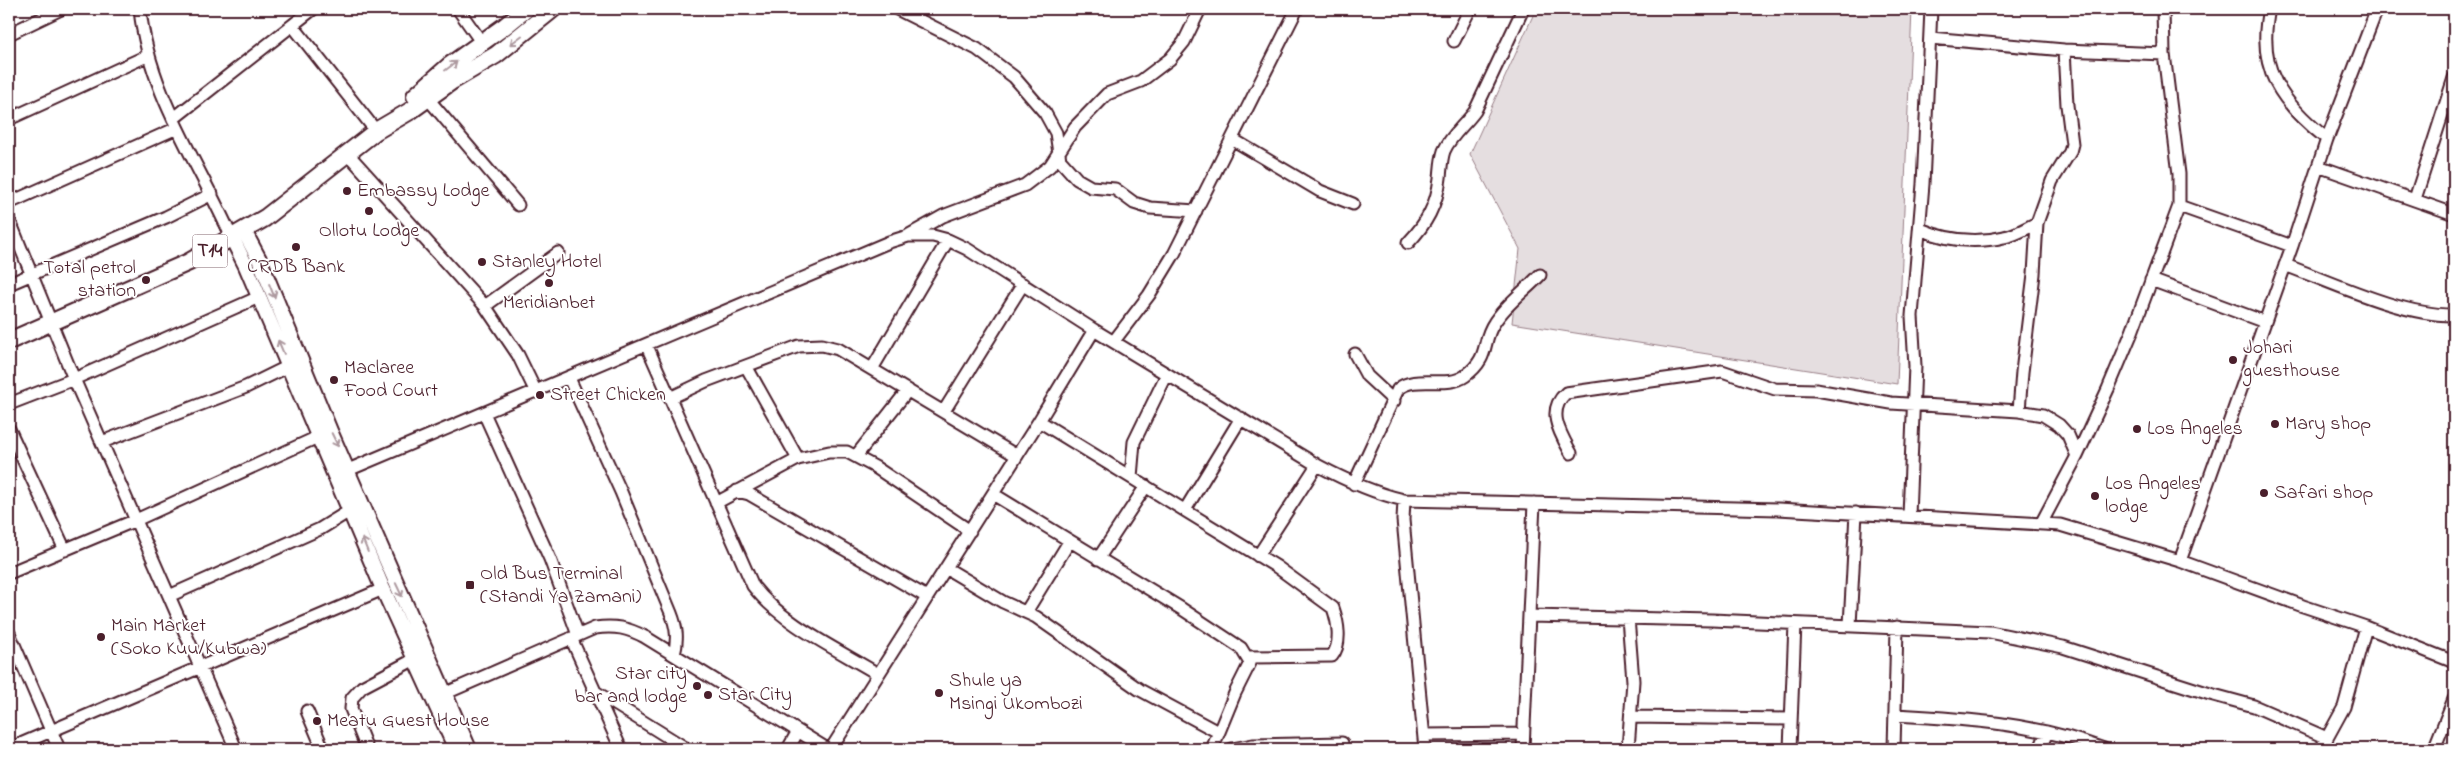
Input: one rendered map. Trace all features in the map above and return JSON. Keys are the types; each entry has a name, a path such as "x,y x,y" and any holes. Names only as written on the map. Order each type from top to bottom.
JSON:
{"highway":[{"name":"T14","path":"425,95 450,66 526,9"},
{"name":"T14","path":"9,341 190,262 265,218 425,95 496,55 553,9"}],"main road":[{"path":"238,234 259,297 289,366 320,436 343,472 351,510 383,588 415,659 439,696 469,749"},
{"path":"238,234 260,261 330,431 343,472 439,696 456,749"}],"street":[{"path":"9,34 61,9"},
{"path":"140,9 149,55 175,123 224,218 238,234"},
{"path":"9,203 175,123 313,9"},
{"path":"458,9 482,43"},
{"path":"897,9 977,49 1014,77 1045,113 1057,137 1058,153 1063,164 1072,174 1091,187 1115,189 1134,203 1150,208 1196,211"},
{"path":"343,472 647,346 820,270 908,236 943,216 1025,185 1046,170 1075,128 1107,94 1115,89 1141,81 1170,59 1184,42 1200,9"},
{"path":"1114,341 1154,287 1174,254 1297,9"},
{"path":"1454,41 1470,9"},
{"path":"1408,243 1428,221 1434,205 1440,179 1441,159 1445,149 1451,137 1467,122 1474,110 1523,9"},
{"path":"1909,516 1915,366 1912,316 1920,229 1931,9"},
{"path":"2042,522 2077,456 2132,332 2178,206 2179,174 2164,54 2163,9"},
{"path":"2269,9 2268,63 2277,87 2300,118 2327,139"},
{"path":"2180,561 2292,246 2327,139 2377,9"},
{"path":"293,26 382,127"},
{"path":"1930,38 2064,50 2164,54"},
{"path":"2019,411 2034,274 2037,223 2052,180 2070,152 2072,144 2067,105 2064,50"},
{"path":"9,119 149,55"},
{"path":"2415,199 2454,78"},
{"path":"425,95 518,205"},
{"path":"1232,139 1320,191 1353,204"},
{"path":"348,154 485,306 514,348 536,392"},
{"path":"2318,166 2454,214"},
{"path":"9,284 32,276 166,217 212,194"},
{"path":"2178,206 2292,246"},
{"path":"9,219 74,378 236,749"},
{"path":"1920,229 1950,240 1970,241 2005,237 2037,223"},
{"path":"908,236 933,236 948,240 1317,465 1354,484 1385,496 1404,500 1778,508 2042,522 2114,540 2180,561 2366,627 2454,662"},
{"path":"872,369 948,240"},
{"path":"485,306 558,253"},
{"path":"2285,265 2394,304 2437,315 2454,315"},
{"path":"1354,484 1374,438 1401,386 1464,377 1481,360 1486,352 1491,329 1498,318 1540,275"},
{"path":"2151,280 2265,322"},
{"path":"944,411 1023,284"},
{"path":"9,404 74,378 259,297"},
{"path":"439,696 575,636 595,628 614,625 630,629 829,749 970,531 1094,330"},
{"path":"670,398 706,381 799,346 822,345 838,349 1017,456"},
{"path":"647,346 753,586 764,600 782,615 878,674"},
{"path":"1355,354 1367,376 1394,401"},
{"path":"102,442 246,387 289,366"},
{"path":"746,366 798,458"},
{"path":"1571,453 1560,434 1555,408 1560,398 1572,391 1602,389 1668,377 1722,371 1775,389 1816,390 1864,399 2019,411 2043,415 2059,424 2068,435 2077,456"},
{"path":"1130,477 1134,442 1167,374"},
{"path":"569,378 621,492 672,613 677,627 678,640 674,655"},
{"path":"856,456 908,390"},
{"path":"484,413 550,559 594,691 621,749"},
{"path":"1185,510 1241,418"},
{"path":"1039,421 1258,556 1333,608 1338,629 1337,645 1335,653 1327,658 1248,657"},
{"path":"9,429 65,550"},
{"path":"9,573 136,520 320,436"},
{"path":"716,503 798,458 829,452 847,452 970,531"},
{"path":"1258,556 1317,465"},
{"path":"1098,559 1146,486"},
{"path":"737,490 749,494 927,597"},
{"path":"993,494 1069,542 1182,609 1241,648 1248,657 1249,669 1235,693 1212,749"},
{"path":"1404,500 1403,520 1425,749"},
{"path":"1523,749 1534,503"},
{"path":"169,596 320,529 351,510"},
{"path":"1850,625 1856,513"},
{"path":"1026,612 1069,542"},
{"path":"946,568 1003,602 1026,612 1056,629 1140,690 1218,732"},
{"path":"9,749 383,588"},
{"path":"1530,616 1850,625 1990,632 2063,647 2210,694 2254,706 2327,738"},
{"path":"1628,618 1633,680 1628,749"},
{"path":"1790,749 1795,624"},
{"path":"1894,749 1897,627"},
{"path":"2321,749 2349,692 2366,627"},
{"path":"9,632 14,660 59,749"},
{"path":"366,749 351,709 352,698 362,687 415,659"},
{"path":"594,691 687,749"},
{"path":"2434,749 2454,700"},
{"path":"307,711 323,749"},
{"path":"1895,715 2006,723 2047,732 2104,749"},
{"path":"1631,717 1791,719"},
{"path":"788,749 798,731"},
{"path":"2040,749 2047,732"},
{"path":"1424,735 1523,734"},
{"path":"1232,749 1253,745 1342,743"}],"shaded area":[{"path":"1536,9 1912,9 1897,384 1512,323 1520,249 1470,154"}],"place":[{"name":"Embassy Lodge","path":"347,191"},
{"name":"Ollotu Lodge","path":"369,211"},
{"name":"CRDB Bank","path":"296,247"},
{"name":"Stanley Hotel","path":"482,262"},
{"name":"Total petrol station","path":"146,280"},
{"name":"Meridianbet","path":"549,283"},
{"name":"Johari guesthouse","path":"2233,360"},
{"name":"Maclaree Food Court","path":"334,380"},
{"name":"Street Chicken","path":"540,395"},
{"name":"Mary shop","path":"2275,424"},
{"name":"Los Angeles","path":"2137,429"},
{"name":"Safari shop","path":"2264,493"},
{"name":"Los Angeles lodge","path":"2095,496"},
{"name":"Old Bus Terminal (Standi Ya Zamani)","path":"470,585"},
{"name":"Main Market (Soko Kuu/Kubwa)","path":"101,637"},
{"name":"Star city bar and lodge","path":"697,686"},
{"name":"Shule ya Msingi Ukombozi","path":"939,693"},
{"name":"Star City","path":"708,695"},
{"name":"Meatu Guest House","path":"317,721"}]}
